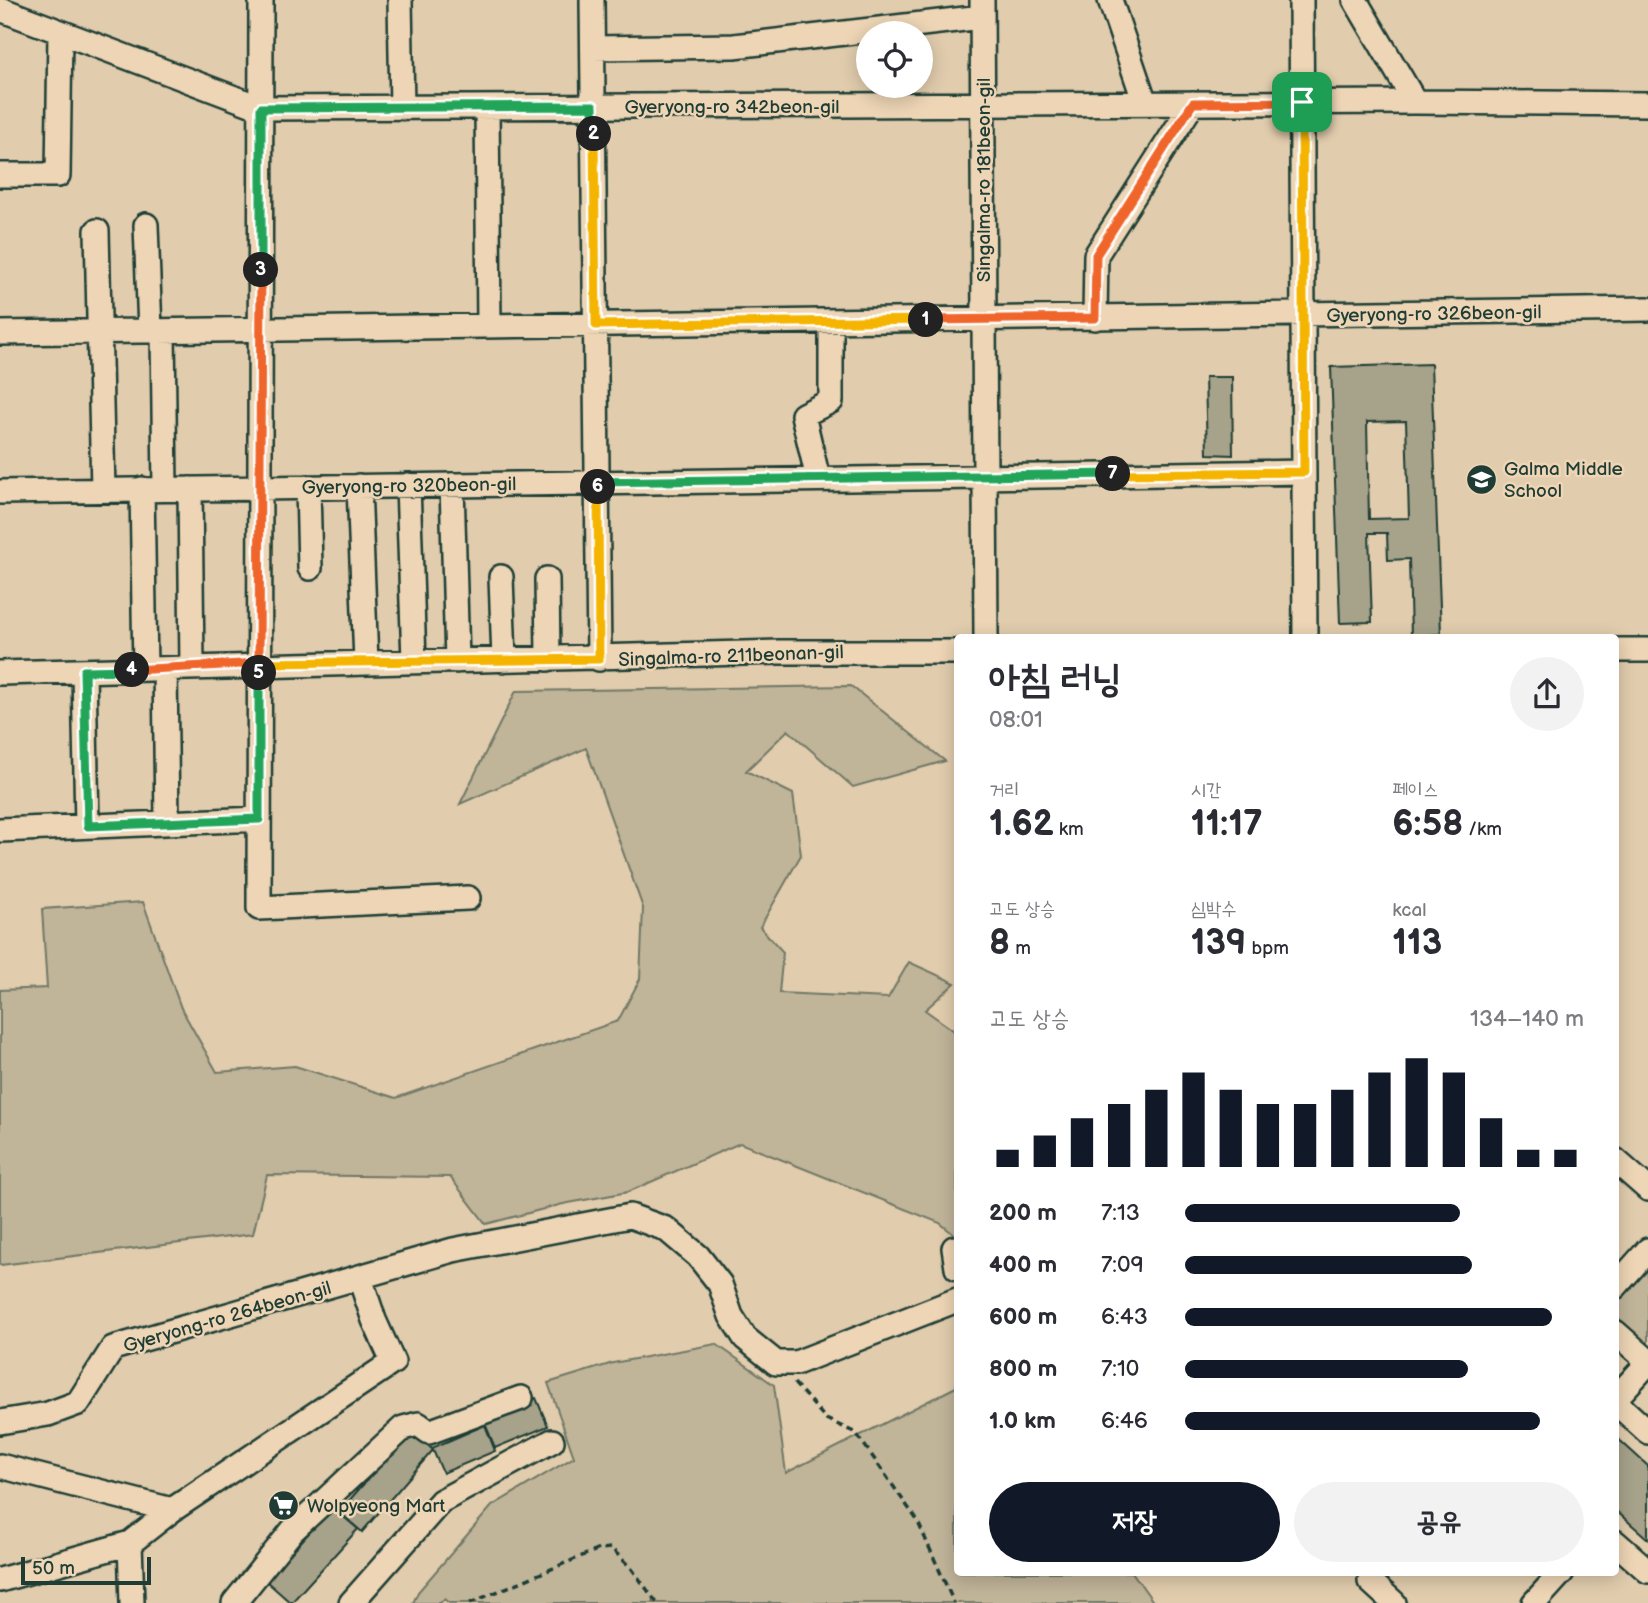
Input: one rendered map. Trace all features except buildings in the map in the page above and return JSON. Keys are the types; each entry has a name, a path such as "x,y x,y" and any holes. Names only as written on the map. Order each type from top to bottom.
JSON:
{"street":[{"path":"261,0 259,908 468,898"},
{"path":"400,0 402,108"},
{"path":"592,0 599,659"},
{"path":"1110,0 1145,103"},
{"path":"1301,0 1305,634"},
{"path":"1355,0 1415,102"},
{"name":"Singalma-ro 181beon-gil","path":"593,48 734,46 982,8 986,634"},
{"name":"Gyeryong-ro 342beon-gil","path":"0,9 261,108 1302,102 1648,104"},
{"path":"0,175 58,175 60,32"},
{"path":"1095,318 1096,255 1193,103"},
{"path":"487,107 489,326"},
{"path":"146,225 156,331 155,669 166,822"},
{"path":"97,231 103,490"},
{"name":"Gyeryong-ro 326beon-gil","path":"0,333 1648,309"},
{"path":"818,479 803,415 831,401 831,321"},
{"name":"Gyeryong-ro 320beon-gil","path":"0,492 1304,472"},
{"path":"408,485 414,661"},
{"path":"452,485 457,661"},
{"path":"359,486 366,662"},
{"path":"308,487 310,568"},
{"path":"190,489 192,667"},
{"path":"501,577 504,660"},
{"path":"547,579 548,659"},
{"path":"1619,650 1648,650"},
{"name":"Singalma-ro 211beonan-gil","path":"0,673 259,663 599,659 779,652 954,652"},
{"path":"84,671 88,826"},
{"path":"0,830 259,819"},
{"path":"1619,1164 1648,1189"},
{"name":"Gyeryong-ro 264beon-gil","path":"0,1422 48,1414 78,1403 113,1348 453,1250 630,1216 666,1229 698,1256 720,1284 731,1316 745,1338 776,1363"},
{"path":"1619,1283 1648,1251"},
{"path":"0,1580 130,1543 172,1510 393,1362 360,1278"},
{"path":"776,1363 796,1363 954,1301"},
{"path":"1619,1336 1648,1362 1619,1395"},
{"path":"234,1603 292,1531 403,1428 418,1424 429,1432 521,1398"},
{"path":"1619,1404 1648,1432"},
{"path":"351,1603 441,1501 551,1441"},
{"path":"0,1466 172,1510"},
{"path":"130,1543 132,1603"},
{"path":"1619,1546 1648,1571"},
{"path":"1371,1576 1370,1581 1394,1603"},
{"path":"1534,1603 1558,1576"}],"path":[{"path":"776,1363 827,1419 856,1433 917,1520 950,1593 951,1603"},
{"path":"470,1603 599,1549 611,1548 632,1569 657,1603"}],"shaded area":[{"path":"851,686 945,761 853,787 788,730 746,771 793,794 801,855 760,927 783,952 779,993 888,998 909,962 954,983 925,1010 954,1031 954,1235 940,1223 740,1143 628,1192 563,1204 486,1224 450,1177 267,1175 253,1234 0,1265 0,990 47,988 42,909 143,902 181,1008 217,1072 295,1066 396,1098 618,1021 640,979 643,908 586,748 460,804 516,691"},
{"path":"1648,1256 1648,1355 1619,1330 1619,1289"},
{"path":"716,1344 774,1385 786,1473 954,1388 954,1576 1135,1576 1154,1603 449,1603 444,1599 440,1603 413,1603 418,1592 492,1506 574,1457 548,1383 613,1363"}],"place":[{"name":"Galma Middle School","path":"1481,479"},
{"name":"Wolpyeong Mart","path":"284,1505"}],"route":[{"path":"1302,102 1193,103 1096,255 1095,318 596,325 593,106 261,108 259,663 84,671 88,826 259,819 259,663 599,659 597,482 1304,472 1302,102"}]}
